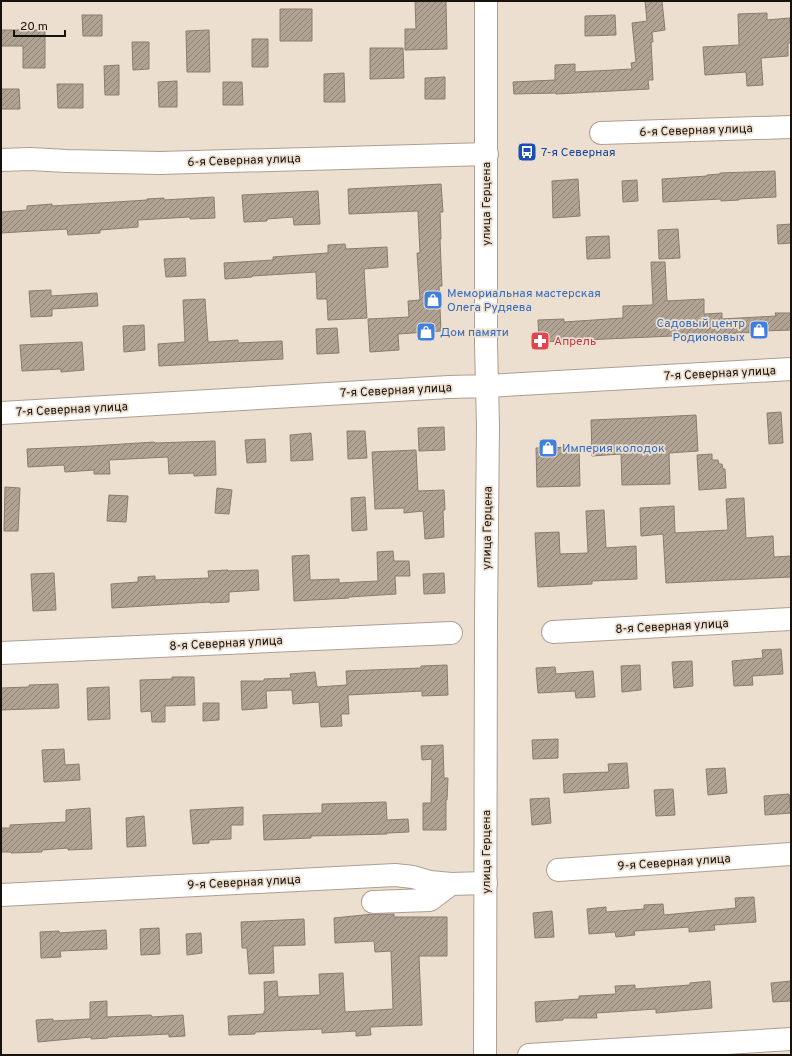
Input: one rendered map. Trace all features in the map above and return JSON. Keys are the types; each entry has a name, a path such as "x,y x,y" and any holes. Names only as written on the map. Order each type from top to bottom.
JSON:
{"street":[{"name":"улица Герцена","path":"485,1055 488,426 486,1"},
{"name":"6-я Северная улица","path":"601,133 791,127"},
{"name":"6-я Северная улица","path":"1,160 30,159 160,163 487,154"},
{"name":"7-я Северная улица","path":"1,413 441,387 487,386 791,369"},
{"name":"8-я Северная улица","path":"553,632 791,619"},
{"name":"8-я Северная улица","path":"1,653 451,633"},
{"name":"9-я Северная улица","path":"558,870 791,854"},
{"name":"9-я Северная улица","path":"1,895 395,874 430,882 450,884 486,884"},
{"path":"373,902 430,900 450,884"},
{"path":"529,1055 791,1039"}],"building":[{"path":"415,1 446,1 447,49 405,50 405,29 416,29"},
{"path":"645,1 662,1 665,30 652,32 653,42 651,42 653,80 648,80 649,89 556,94 514,94 513,82 555,80 555,65 575,64 575,72 632,69 631,63 636,62 632,23 647,21"},
{"path":"280,9 312,9 312,41 280,41"},
{"path":"767,13 767,20 790,18 791,43 788,43 788,56 761,58 763,85 747,86 746,72 705,75 703,47 739,45 738,14"},
{"path":"82,15 102,15 102,36 83,36"},
{"path":"615,15 616,35 585,36 585,16"},
{"path":"1,30 45,30 45,68 23,68 23,46 1,46"},
{"path":"209,30 210,72 187,72 186,31"},
{"path":"252,39 268,39 268,67 252,67"},
{"path":"132,42 149,42 149,69 133,70"},
{"path":"370,48 403,48 404,78 370,79"},
{"path":"119,65 119,95 105,95 104,66"},
{"path":"344,73 345,102 324,102 324,74"},
{"path":"445,77 445,99 425,99 425,78"},
{"path":"177,81 177,107 159,107 158,82"},
{"path":"223,82 242,82 243,105 223,105"},
{"path":"57,84 83,84 83,108 58,108"},
{"path":"1,89 19,89 20,109 1,109"},
{"path":"775,171 776,197 721,201 721,199 663,202 662,179 707,176 720,173"},
{"path":"578,179 580,216 553,218 552,181"},
{"path":"637,180 638,201 623,202 622,181"},
{"path":"441,184 443,212 440,212 442,286 439,286 441,331 398,334 399,350 370,352 368,319 409,317 408,301 420,300 417,253 420,253 418,211 349,214 348,189"},
{"path":"318,191 320,224 294,225 293,217 267,219 267,221 244,222 242,195"},
{"path":"214,197 215,218 190,219 190,217 138,220 138,227 100,230 100,233 68,235 67,229 1,233 1,212 27,210 27,206 52,204 52,206 164,198 164,200"},
{"path":"791,224 791,243 778,244 777,225"},
{"path":"678,229 680,258 659,259 658,230"},
{"path":"609,236 610,258 587,259 586,237"},
{"path":"345,244 346,249 387,247 388,267 364,269 367,318 328,320 327,299 317,299 316,272 225,279 224,263 273,260 273,257 328,253 328,245"},
{"path":"185,258 186,276 166,277 164,259"},
{"path":"651,262 665,262 667,301 704,299 704,314 722,313 722,319 776,316 775,313 791,313 791,330 539,342 538,320 564,319 564,322 623,318 623,306 653,305"},
{"path":"51,290 51,296 97,293 98,306 52,309 52,316 31,317 29,291"},
{"path":"205,299 208,342 238,340 238,343 282,341 283,359 159,366 158,344 185,342 183,300"},
{"path":"144,325 145,350 124,352 123,326"},
{"path":"337,328 339,353 317,354 316,329"},
{"path":"82,342 84,370 61,372 61,369 22,371 20,345"},
{"path":"781,412 783,443 769,444 767,413"},
{"path":"696,415 698,451 669,453 670,484 622,485 621,454 592,456 591,420"},
{"path":"444,427 445,450 419,451 418,428"},
{"path":"347,431 365,431 367,458 348,459"},
{"path":"311,433 313,460 291,461 290,435"},
{"path":"265,439 266,462 247,463 245,440"},
{"path":"215,441 216,475 194,476 194,473 169,474 168,457 109,460 110,474 94,474 94,470 65,472 64,465 28,467 27,449 154,442"},
{"path":"579,447 580,486 537,487 536,448"},
{"path":"416,450 418,491 444,490 444,537 425,539 423,511 404,513 404,508 375,509 372,452"},
{"path":"712,454 712,460 718,460 719,464 722,464 723,469 725,469 726,488 699,490 697,455"},
{"path":"5,487 20,488 18,531 4,531"},
{"path":"217,488 232,490 229,514 215,513"},
{"path":"109,495 128,496 126,522 107,521"},
{"path":"365,497 367,530 352,531 351,498"},
{"path":"744,498 746,538 773,536 774,557 791,556 791,577 666,583 663,534 641,536 640,508 674,506 675,533 728,530 726,499"},
{"path":"604,510 606,548 636,546 637,579 592,581 592,584 538,587 535,533 559,532 560,554 588,553 586,511"},
{"path":"393,551 394,561 409,561 410,576 395,576 396,594 294,601 292,556 309,555 310,580 339,579 339,583 378,581 377,552"},
{"path":"258,570 259,590 229,592 229,602 112,608 111,584 138,582 138,577 155,576 155,580 209,578 208,571"},
{"path":"54,573 56,610 33,611 31,574"},
{"path":"444,573 445,593 424,594 423,574"},
{"path":"781,649 783,674 752,676 753,685 734,686 732,661 763,658 762,650"},
{"path":"692,661 693,686 674,688 672,662"},
{"path":"447,665 448,695 422,696 422,691 348,695 349,714 341,714 342,726 321,727 319,702 293,704 292,690 266,691 267,708 242,710 241,681 264,681 264,679 291,678 290,674 315,672 317,687 347,685 346,671 421,668 421,666"},
{"path":"640,665 641,690 622,692 621,666"},
{"path":"555,667 556,674 593,671 595,697 576,698 575,691 538,693 536,668"},
{"path":"172,677 194,677 195,705 165,706 165,722 152,722 151,711 141,712 140,680 172,679"},
{"path":"58,684 59,708 1,710 1,688"},
{"path":"109,687 110,719 88,720 87,688"},
{"path":"203,703 219,703 219,720 203,721"},
{"path":"558,739 558,758 533,759 532,740"},
{"path":"443,745 444,778 448,778 446,830 423,830 423,803 431,803 432,759 422,760 421,746"},
{"path":"64,749 65,765 79,764 80,780 44,782 42,750"},
{"path":"627,763 629,788 564,793 563,774 609,772 608,764"},
{"path":"725,768 727,793 708,795 706,769"},
{"path":"673,789 675,815 656,816 654,790"},
{"path":"789,794 791,813 765,815 764,796"},
{"path":"549,798 551,823 532,825 530,799"},
{"path":"386,802 387,820 408,819 409,832 311,836 311,838 264,840 263,815 322,813 322,804"},
{"path":"243,807 243,825 231,825 231,839 209,840 209,843 193,844 190,810"},
{"path":"90,808 92,849 68,850 68,848 42,850 42,852 1,852 1,828 10,828 10,825 66,822 66,810"},
{"path":"144,816 146,846 127,847 126,818"},
{"path":"754,897 756,922 714,925 715,930 689,932 689,927 634,931 635,935 616,937 615,932 589,934 587,909 606,907 606,912 644,909 644,905 663,904 664,915 736,908 735,898"},
{"path":"552,911 554,937 535,938 533,913"},
{"path":"373,914 394,914 394,917 447,917 447,956 419,956 422,1025 370,1027 371,1035 356,1036 356,1031 322,1033 322,1029 255,1032 255,1034 229,1035 228,1016 264,1014 264,982 277,981 278,997 320,995 319,974 343,973 345,1012 393,1009 391,951 375,952 374,941 335,943 334,918"},
{"path":"304,919 305,945 273,946 274,973 249,974 247,948 242,948 241,922"},
{"path":"159,928 160,954 141,955 140,929"},
{"path":"106,930 107,949 60,951 61,957 41,958 40,932 59,931 59,933"},
{"path":"201,933 202,953 187,955 186,934"},
{"path":"710,981 712,1008 656,1013 656,1009 596,1013 597,1018 563,1018 563,1020 536,1022 535,1002 579,999 579,996 616,994 615,986 635,985 635,989 690,985 690,983"},
{"path":"791,981 791,1001 773,1002 771,983"},
{"path":"107,1001 107,1017 183,1015 185,1036 169,1037 169,1034 91,1039 91,1037 38,1042 36,1020 53,1019 53,1021 90,1019 90,1002"}],"place":[{"name":"7-я Северная","path":"527,152"},
{"name":"Мемориальная мастерская Олега Рудяева","path":"433,300"},
{"name":"Садовый центр Родионовых","path":"759,330"},
{"name":"Дом памяти","path":"426,332"},
{"name":"Апрель","path":"540,341"},
{"name":"Империя колодок","path":"548,448"}]}
